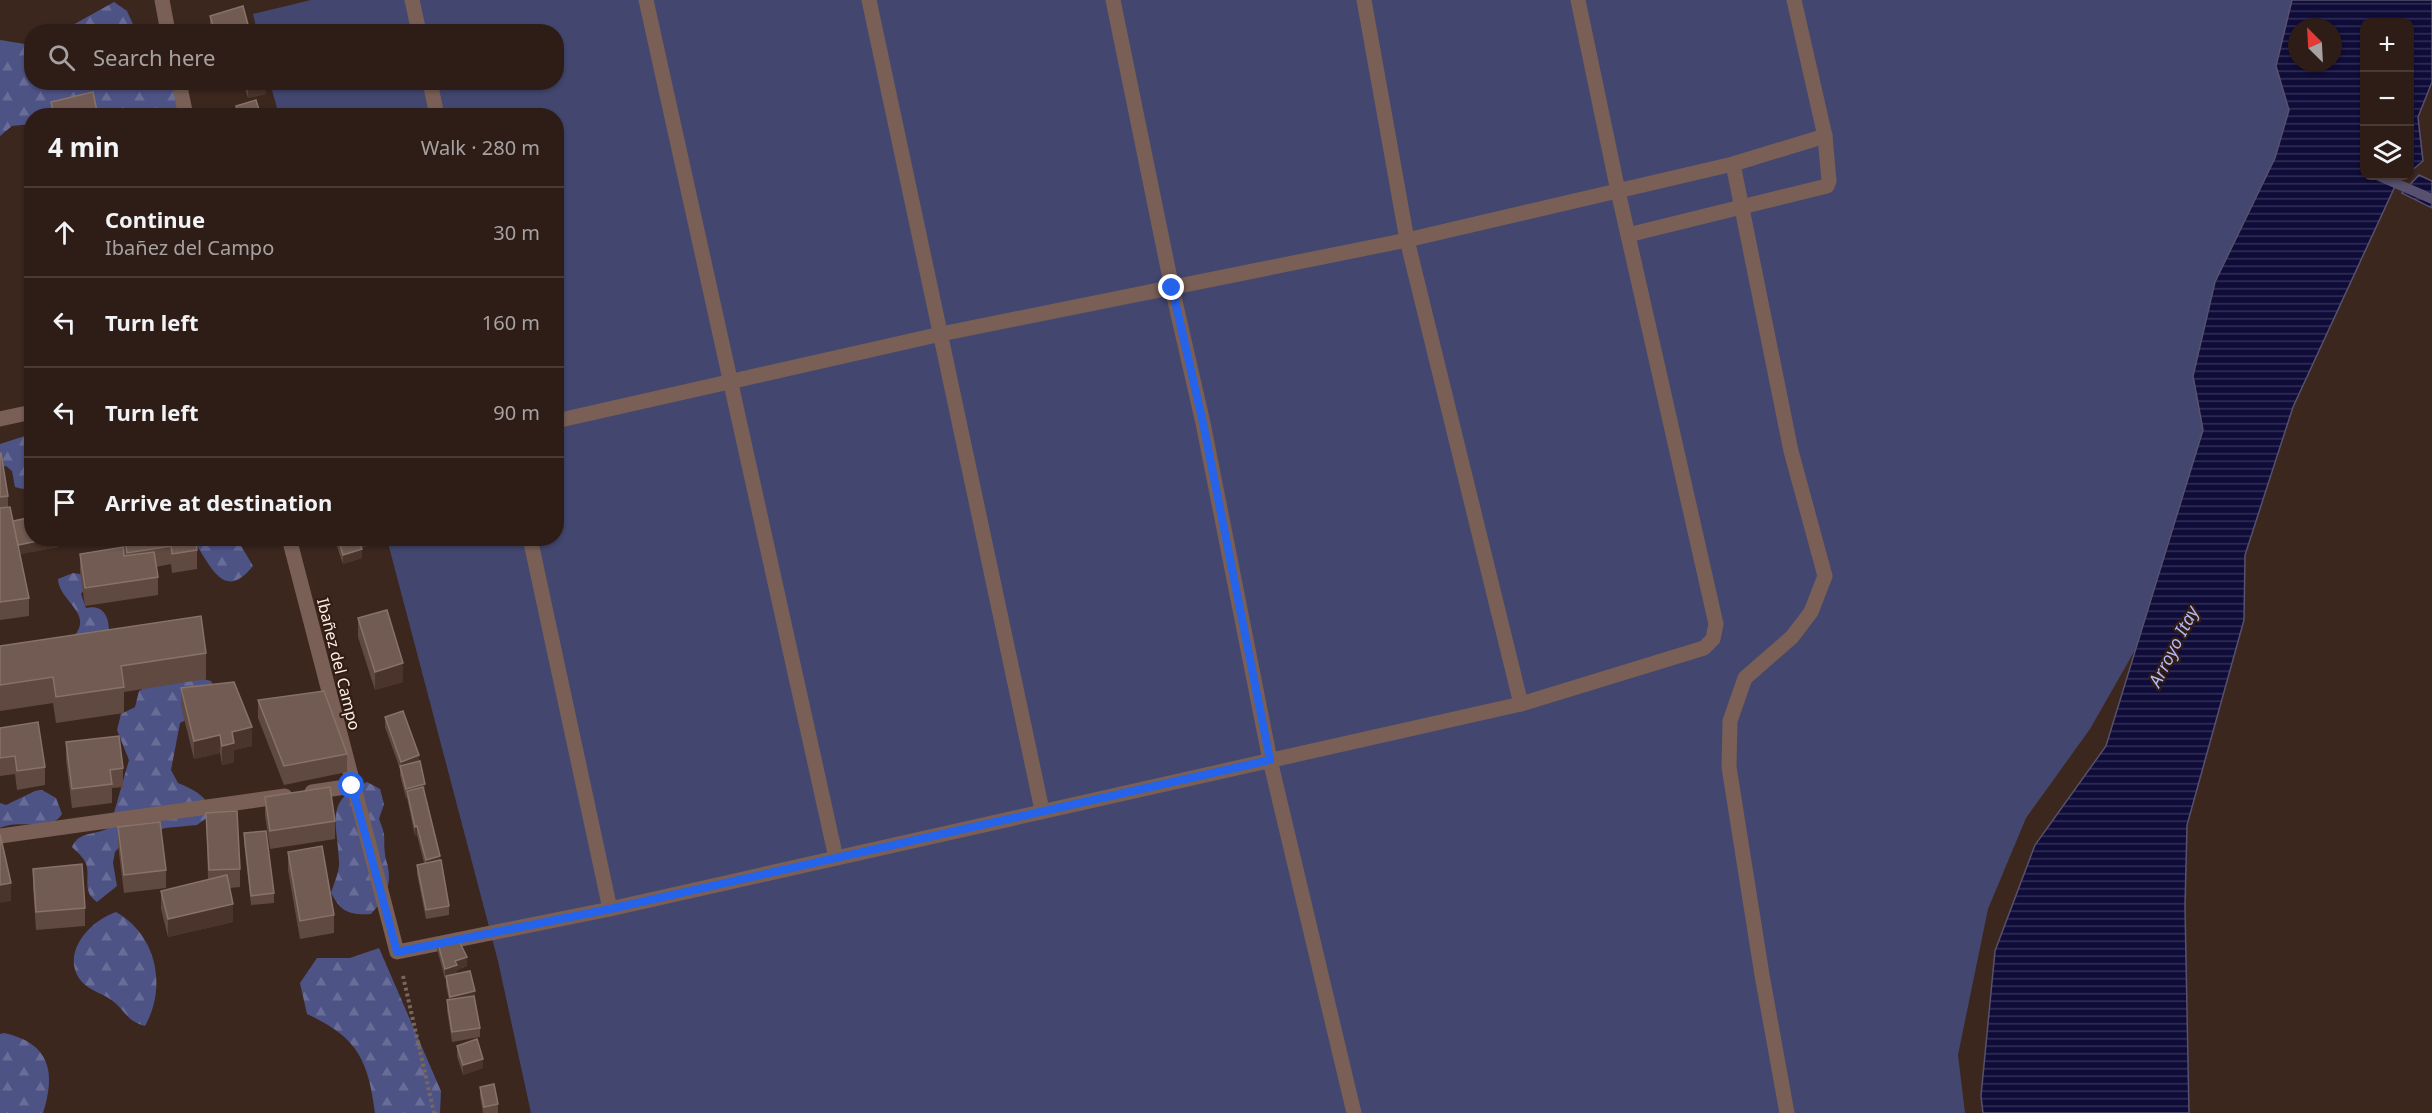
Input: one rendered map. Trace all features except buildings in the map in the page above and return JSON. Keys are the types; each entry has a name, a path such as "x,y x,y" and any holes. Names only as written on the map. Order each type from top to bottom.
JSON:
{"street":[{"path":"162,0 166,24"},
{"path":"412,0 417,24"},
{"path":"646,0 836,858"},
{"path":"870,0 1042,810"},
{"path":"1113,0 1172,288 1205,435 1270,760 1354,1113"},
{"path":"1364,0 1407,240 1521,704"},
{"path":"397,952 610,909 1521,704 1704,648 1713,639 1716,624 1618,191 1578,0"},
{"path":"1628,235 1827,186 1829,181 1825,136 1794,0"},
{"path":"181,90 184,108"},
{"path":"432,90 435,108"},
{"path":"564,419 731,384 941,334 1407,240 1733,164 1825,136"},
{"path":"1733,164 1791,451 1824,576 1811,612 1792,637 1745,678 1730,721 1729,767 1762,975 1787,1113"},
{"path":"0,419 24,414"},
{"name":"Ibañez del Campo","path":"291,546 397,952"},
{"path":"532,546 610,909"},
{"path":"0,836 352,786"}],"path":[{"path":"397,952 434,1113"}],"shaded area":[{"path":"311,0 2401,0 2371,18 2360,18 2360,33 2147,629 2090,729 2026,818 1988,909 1958,1055 1965,1113 531,1113 498,961 389,546 564,546 564,108 277,108 272,90 564,90 564,24 255,24 253,14"}],"green space":[{"path":"114,2 127,11 133,24 75,24"},
{"path":"0,40 24,44 24,90 178,90 180,103 178,108 24,108 24,125 12,126 0,136"},
{"path":"24,436 24,488 15,487 12,471 6,466 0,467 0,444"},
{"path":"197,546 241,546 253,566 242,577 233,581 225,580 217,575"},
{"path":"73,573 80,574 86,580 86,587 81,594 86,608 92,607 104,612 108,620 109,631 75,635 80,620 78,613 64,594 58,579"},
{"path":"196,677 211,681 218,694 210,707 180,723 171,770 178,783 204,798 212,814 197,825 165,828 120,846 115,852 113,863 117,886 97,902 88,891 86,864 72,847 79,838 110,827 129,760 117,730 121,714 135,707 139,691 156,684 181,682"},
{"path":"367,782 380,789 384,804 379,819 384,834 389,881 383,899 371,914 357,914 343,909 331,893 339,865 336,814 344,797"},
{"path":"42,790 56,798 62,814 57,820 43,824 16,824 0,828 0,803 6,805"},
{"path":"116,912 141,934 154,963 156,995 145,1026 131,1019 110,999 85,985 76,972 74,961 80,940 96,923"},
{"path":"379,948 441,1091 440,1113 375,1113 364,1064 357,1052 338,1032 307,1014 300,983 317,958 350,958"},
{"path":"4,1033 31,1044 46,1061 49,1085 43,1113 0,1113 0,1034"}],"water":[{"name":"Arroyo Itay","path":"2292,0 2432,0 2432,82 2418,117 2423,161 2414,169 2414,18 2360,18 2360,180 2400,180 2293,407 2245,555 2244,620 2187,825 2185,907 2189,1113 1983,1113 1981,1096 1995,951 2035,845 2106,746 2203,430 2193,376 2215,282 2275,158 2289,110 2276,66"},
{"path":"2419,175 2432,181 2432,208 2402,193"}],"waterway":[{"path":"2388,180 2432,199"}],"route":[{"path":"352,786 397,952 610,909 1270,760 1203,423 1172,288"}]}
